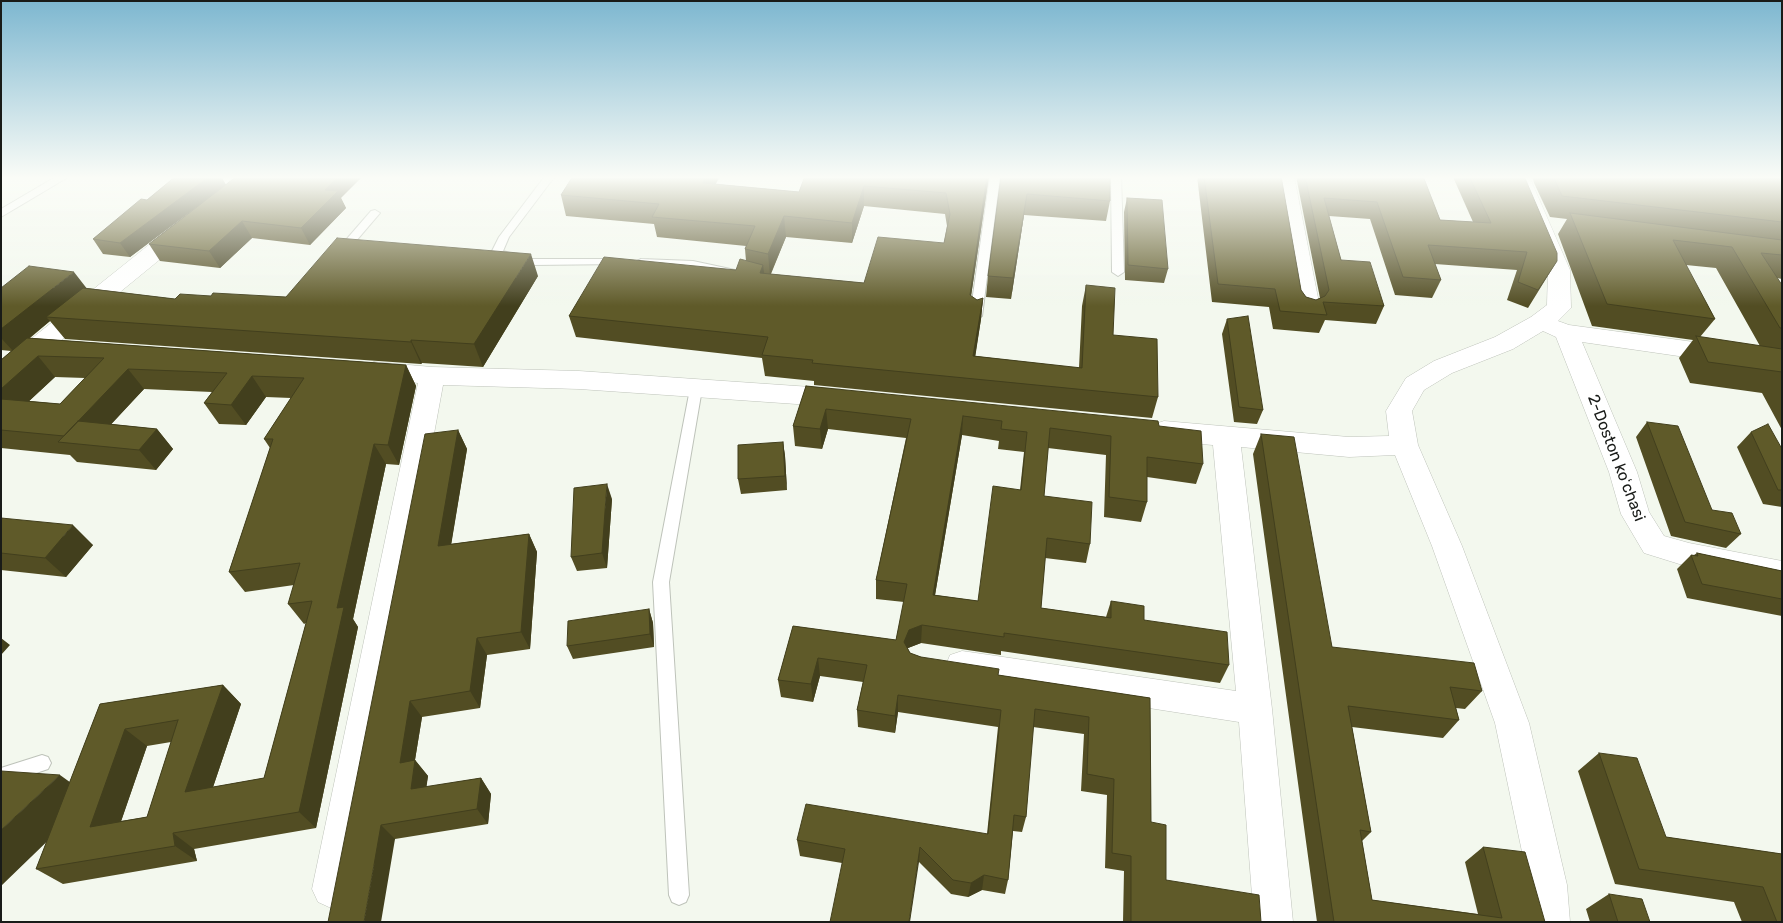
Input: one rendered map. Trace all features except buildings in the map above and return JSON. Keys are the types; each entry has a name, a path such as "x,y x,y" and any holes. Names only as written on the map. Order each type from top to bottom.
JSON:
{"street":[{"path":"4,371 36,348 197,219"},
{"path":"1292,219 1308,308"},
{"path":"1546,219 1551,226 1559,270 1559,308 1539,323 1504,343 1443,367 1415,384 1399,411 1404,445 1447,546 1512,723 1548,885 1551,922"},
{"path":"1539,323 1566,332 1782,362"},
{"name":"2-Doston koʻchasi","path":"1566,332 1623,472 1635,514 1654,545 1782,573"},
{"path":"36,348 75,350"},
{"path":"353,370 432,376 579,380 859,400"},
{"path":"331,889 432,376"},
{"path":"1139,428 1226,437 1349,446 1404,445"},
{"path":"1226,437 1274,922"},
{"path":"931,661 1254,709"}],"lane":[{"path":"370,219 350,241 364,251 373,252"},
{"path":"518,219 493,253 532,262 610,261 693,264 742,274"},
{"path":"976,316 989,219"},
{"path":"1117,219 1118,272"},
{"path":"679,895 661,582 696,389"},
{"path":"1,777 42,763"}]}
